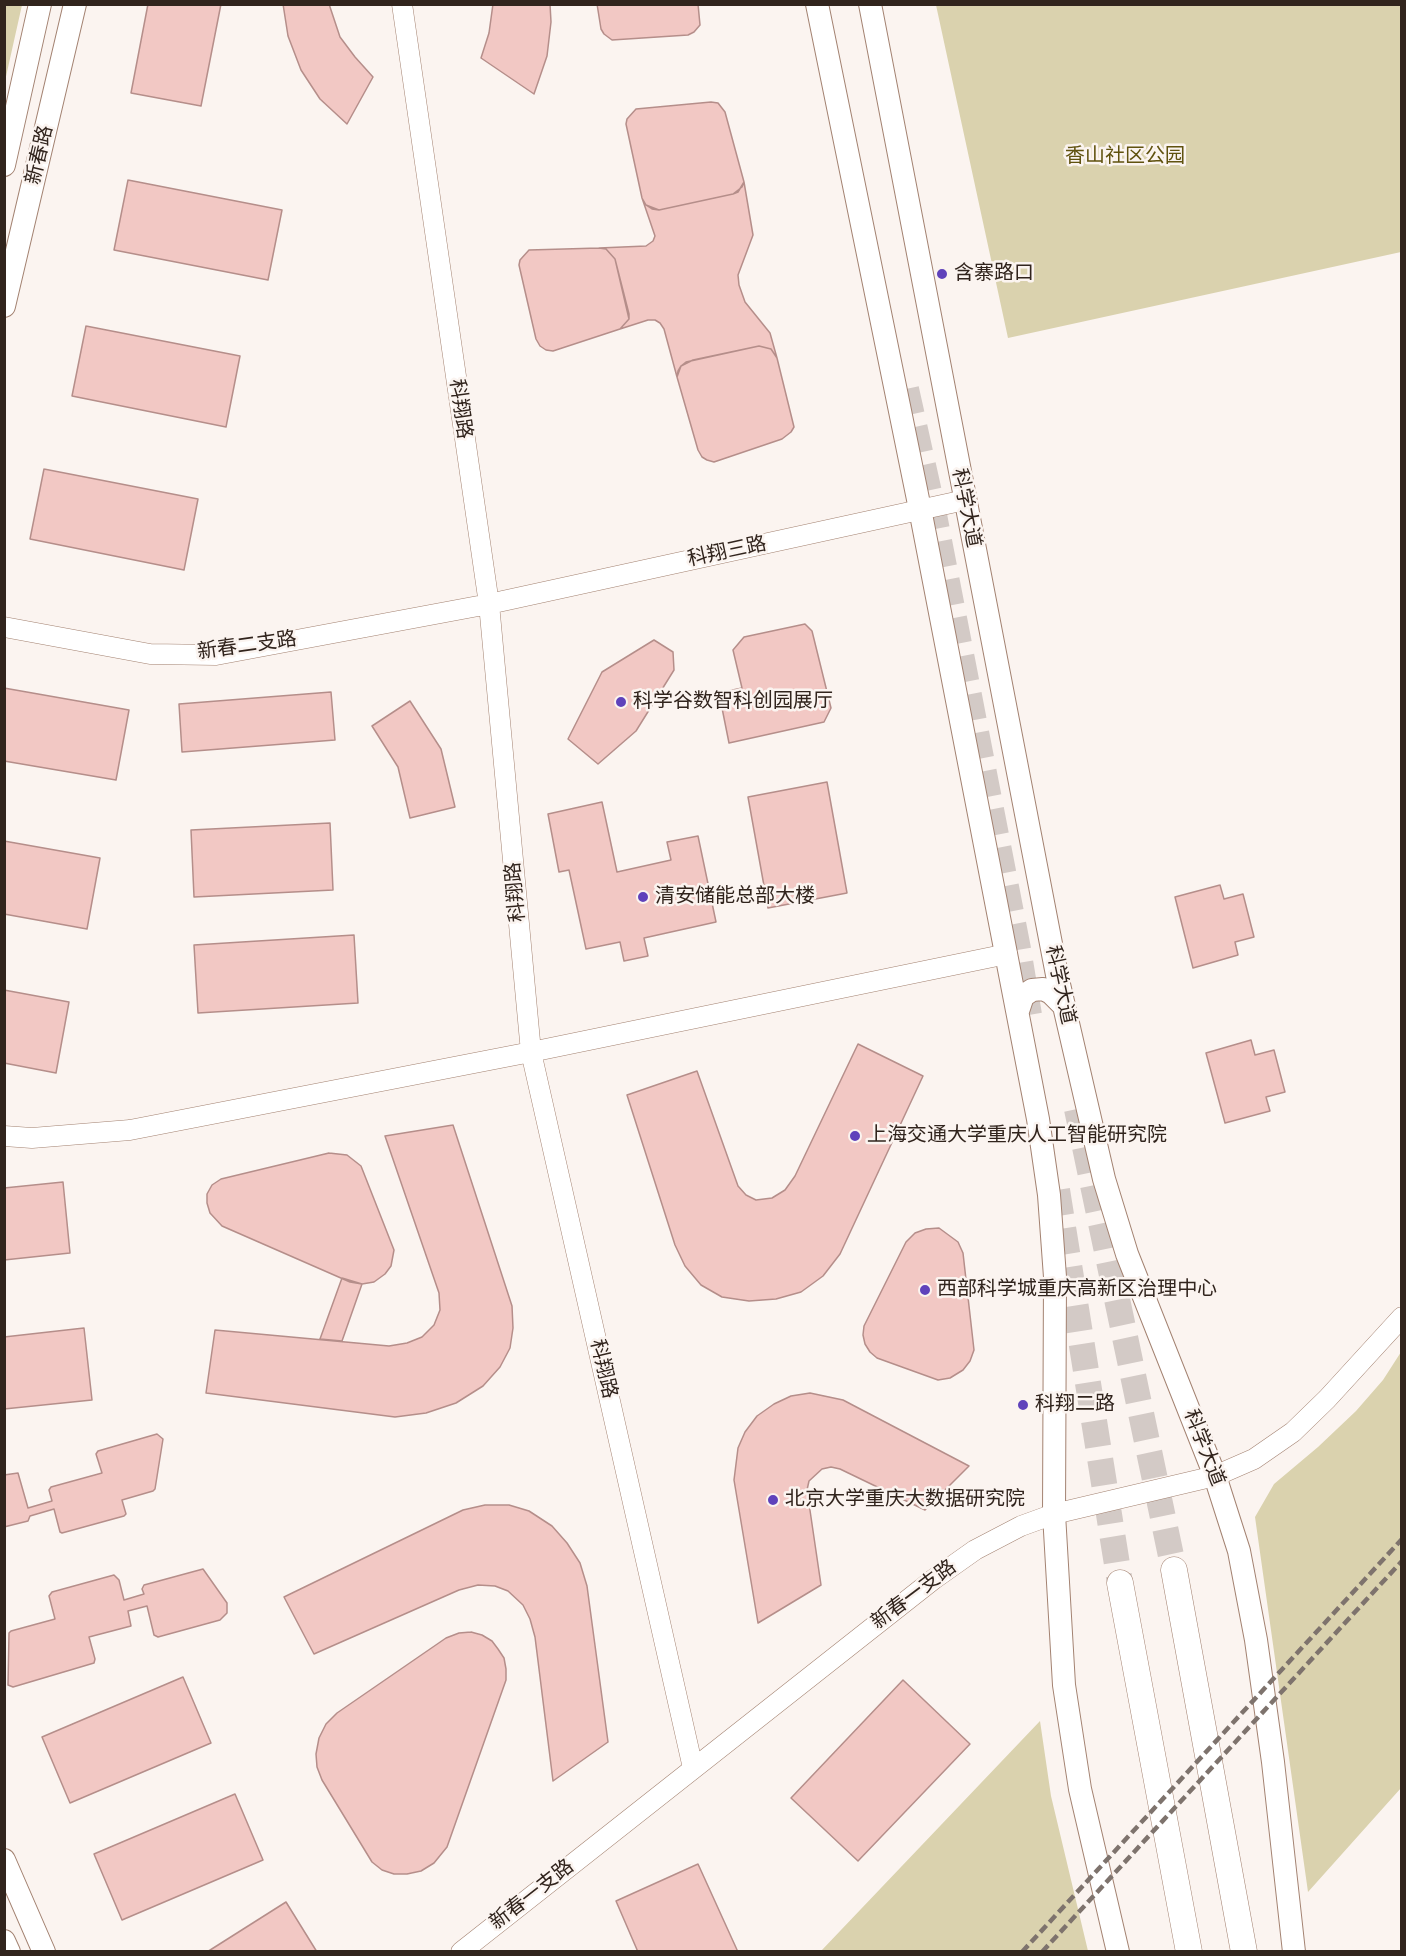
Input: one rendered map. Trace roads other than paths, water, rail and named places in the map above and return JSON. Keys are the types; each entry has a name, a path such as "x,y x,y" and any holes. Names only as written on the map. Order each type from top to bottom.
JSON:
{"highway":[{"path":"1174,1570 1244,1952"},
{"path":"1120,1583 1189,1952"}],"main road":[{"name":"新春路","path":"4,165 40,4"},
{"name":"新春路","path":"4,306 75,4"},
{"path":"817,4 920,509 1038,1119 1049,1195 1055,1277 1054,1514 1066,1697 1080,1789 1118,1952"},
{"name":"科学大道","path":"870,4 1064,1006 1104,1179 1127,1254 1215,1476 1239,1551 1256,1640 1273,1762 1292,1941 1300,1952"},
{"path":"1018,1011 1023,996 1032,990 1043,989 1051,993 1064,1006"},
{"path":"4,1860 44,1952"},
{"path":"4,1941 9,1952"}],"street":[{"name":"科翔路","path":"402,4 489,604 531,1052 693,1768"},
{"name":"科翔三路","path":"489,604 965,500"},
{"name":"新春二支路","path":"4,627 150,654 216,655 489,604"},
{"path":"4,1136 32,1138 130,1130 531,1052 1007,954"},
{"name":"新春一支路","path":"461,1952 693,1768 975,1550 1021,1526 1054,1514 1215,1476 1254,1460 1293,1432 1327,1399 1401,1317"}],"tunnel":[{"path":"906,389 934,515 1029,1015"},
{"path":"1077,1109 1174,1570"},
{"path":"1057,1190 1120,1583"}],"railway":[{"path":"1022,1952 1402,1539"},
{"path":"1042,1952 1402,1561"}],"place":[{"name":"含寨路口","path":"942,274"},
{"name":"科学谷数智科创园展厅","path":"621,702"},
{"name":"清安储能总部大楼","path":"643,897"},
{"name":"上海交通大学重庆人工智能研究院","path":"855,1136"},
{"name":"西部科学城重庆高新区治理中心","path":"925,1290"},
{"name":"科翔二路","path":"1023,1405"},
{"name":"北京大学重庆大数据研究院","path":"773,1500"}],"park label":[{"name":"香山社区公园","path":"1125,157"}]}
